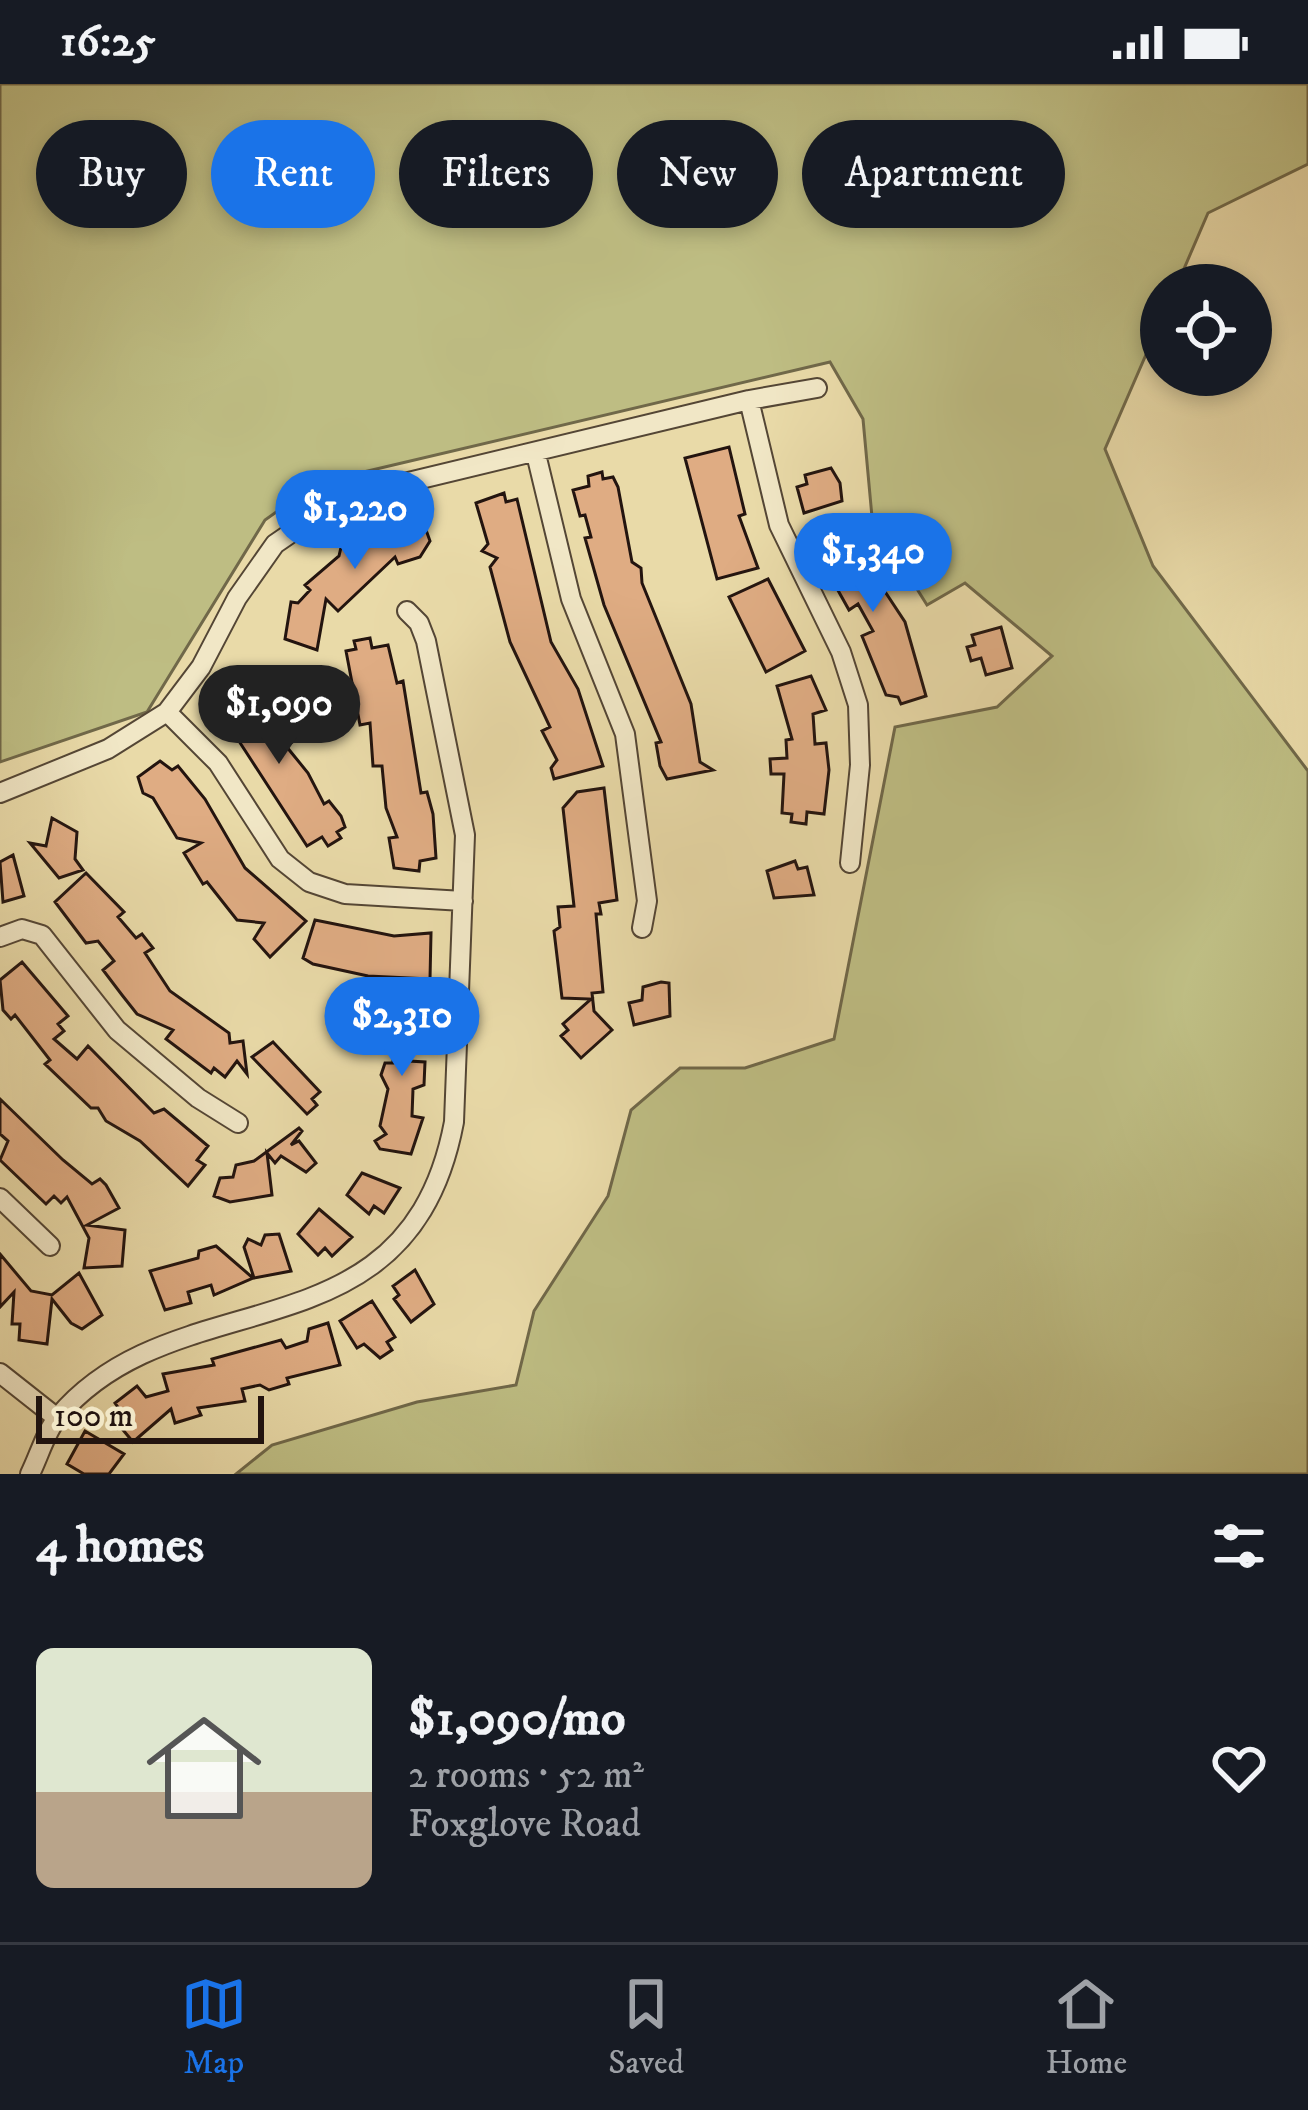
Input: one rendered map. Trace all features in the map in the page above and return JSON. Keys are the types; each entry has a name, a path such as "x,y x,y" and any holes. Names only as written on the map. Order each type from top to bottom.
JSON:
{"street":[{"path":"0,793 108,749 166,712 201,667 254,571 275,544 313,514 364,489 817,388"},
{"path":"749,400 779,525 842,652 858,705 860,765 850,863"},
{"path":"536,454 572,599 626,734 647,902 642,928"},
{"path":"30,1474 57,1418 114,1371 342,1287 393,1251 427,1202 449,1148 463,901 462,808 426,641 419,623 406,610"},
{"path":"166,712 218,763 280,859 309,882 345,894 463,901"},
{"path":"0,937 22,929 42,934 117,1030 198,1098 238,1123"},
{"path":"0,1198 50,1246"},
{"path":"0,1373 57,1418"}],"shaded area":[{"path":"0,84 1308,84 1308,164 1208,213 1186,264 1140,264 1140,368 1105,449 1153,566 1308,771 1308,1474 236,1474 272,1445 417,1402 516,1385 534,1311 608,1196 631,1110 680,1068 745,1068 834,1039 895,727 997,707 1052,656 965,583 927,605 872,517 863,419 830,362 317,483 265,520 147,712 0,762"}],"building":[{"path":"729,447 745,514 739,516 758,568 717,579 685,458"},
{"path":"831,468 840,483 842,501 804,513 797,487 807,484 805,475"},
{"path":"602,472 603,479 613,477 618,487 632,562 641,568 642,583 691,704 700,762 713,770 667,779 660,766 656,743 661,742 604,605 585,538 591,537 573,490 589,486 588,476"},
{"path":"504,493 506,502 517,499 551,642 578,689 603,766 554,779 551,768 557,760 542,731 550,727 510,642 490,567 497,558 482,551 488,544 476,503"},
{"path":"404,510 421,516 430,541 420,557 398,564 395,557 338,611 326,599 317,650 285,639 291,602 298,603 310,590 305,585 339,556 342,543 350,544 362,531 389,526 386,516"},
{"path":"844,517 864,549 844,560 856,581 872,572 905,622 926,696 901,704 898,697 886,695 862,636 873,631 858,604 849,610 835,585 840,582 810,536"},
{"path":"768,579 805,651 766,672 729,597"},
{"path":"1001,627 1012,668 986,675 981,658 971,661 967,647 975,645 972,635"},
{"path":"370,638 372,648 388,645 397,683 403,681 421,793 427,792 433,814 436,858 420,861 419,871 394,868 389,838 397,837 386,808 382,766 373,766 370,723 360,725 346,651 356,649 354,641"},
{"path":"811,676 826,710 813,714 815,744 826,743 829,770 824,814 807,812 806,824 791,822 792,814 782,813 784,774 771,774 770,759 787,758 786,740 792,739 777,686"},
{"path":"241,685 242,693 272,723 291,730 297,739 286,746 308,773 324,804 329,801 341,816 345,827 337,832 341,838 328,846 322,837 307,846 235,735 232,738 213,718 216,715 210,708 232,686"},
{"path":"160,761 172,770 178,766 205,799 245,868 306,921 270,957 254,939 264,923 237,920 207,882 203,884 184,853 201,843 177,838 153,798 143,793 138,777"},
{"path":"604,788 617,900 599,903 601,914 596,914 603,992 592,993 594,1011 612,1030 581,1058 561,1036 568,1030 563,1024 591,999 562,998 554,931 560,927 558,907 574,906 563,808 577,792"},
{"path":"52,818 77,832 75,859 83,870 59,878 30,843 46,846"},
{"path":"13,855 24,896 3,902 0,862"},
{"path":"795,861 798,869 807,867 814,895 774,898 767,871"},
{"path":"86,873 124,912 118,917 136,938 142,934 153,948 145,953 170,991 229,1033 230,1043 243,1041 247,1074 237,1061 225,1077 214,1068 211,1073 166,1039 173,1030 137,1014 103,970 114,961 98,941 86,943 55,902"},
{"path":"315,920 394,936 431,933 430,979 368,976 313,964 303,958"},
{"path":"22,962 68,1016 58,1024 64,1031 54,1039 77,1059 88,1046 154,1113 164,1109 208,1146 197,1160 205,1165 188,1186 140,1141 106,1121 98,1108 91,1108 45,1064 50,1060 15,1015 11,1019 3,1010 0,980"},
{"path":"669,983 670,1016 634,1025 629,1003 642,1000 643,987"},
{"path":"386,1007 428,1008 427,1036 409,1035 409,1061 425,1062 424,1085 413,1089 412,1116 423,1118 411,1154 380,1149 375,1141 386,1134 380,1126 388,1089 381,1075 385,1063 393,1063 393,1036 384,1036 382,1026"},
{"path":"273,1042 320,1092 312,1099 317,1105 307,1114 252,1057"},
{"path":"0,1099 92,1184 100,1179 106,1185 119,1208 87,1225 125,1230 122,1266 84,1268 89,1238 67,1197 61,1203 54,1196 46,1204 0,1160 8,1141 0,1134"},
{"path":"299,1128 302,1131 291,1145 299,1141 316,1163 306,1172 281,1156 275,1163 267,1153 272,1195 230,1202 214,1196 220,1178 233,1177 236,1165 254,1161"},
{"path":"362,1173 400,1188 384,1213 374,1206 369,1214 347,1195"},
{"path":"319,1209 352,1237 332,1256 325,1248 318,1255 298,1234"},
{"path":"279,1234 291,1271 254,1278 244,1247 248,1239 261,1245 265,1235"},
{"path":"216,1246 253,1278 214,1295 211,1285 188,1292 191,1303 165,1310 150,1271 198,1258 199,1251"},
{"path":"0,1254 31,1291 52,1295 79,1273 102,1315 82,1329 52,1299 47,1344 19,1340 20,1324 12,1324 14,1292 0,1307"},
{"path":"415,1270 434,1304 411,1322 394,1299 399,1295 393,1286"},
{"path":"372,1301 395,1337 387,1342 392,1350 380,1358 364,1344 357,1348 340,1321"},
{"path":"328,1323 340,1365 287,1378 289,1384 269,1390 260,1385 242,1389 245,1401 198,1408 201,1415 175,1423 171,1409 133,1442 114,1419 122,1413 115,1403 137,1386 146,1397 168,1391 163,1374 214,1365 212,1359 281,1340 286,1348 307,1341 309,1329"},
{"path":"85,1431 124,1454 109,1474 84,1474 67,1464"}]}
